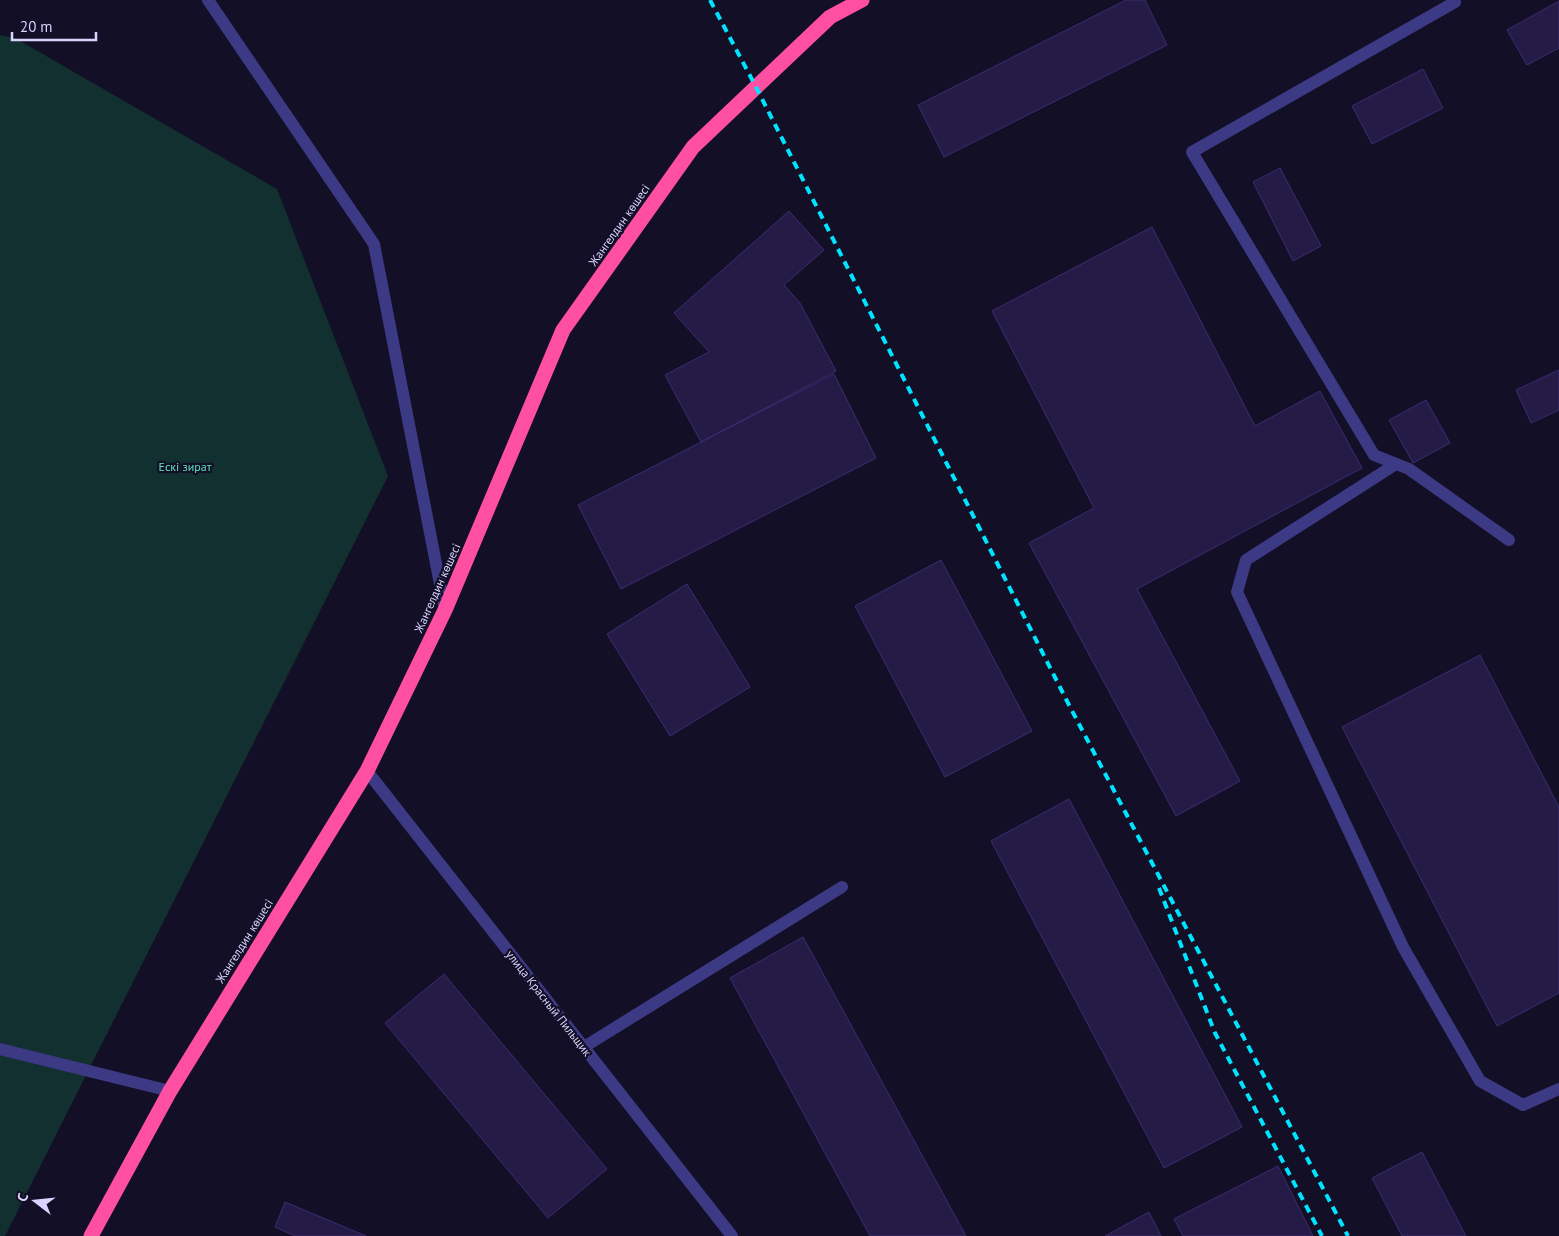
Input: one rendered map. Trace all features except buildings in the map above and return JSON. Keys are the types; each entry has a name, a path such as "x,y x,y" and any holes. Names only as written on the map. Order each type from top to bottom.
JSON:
{"highway":[{"name":"Жангелдин көшесі","path":"91,1236 170,1091 367,771 445,610 563,330 693,146 830,17 862,0"}],"street":[{"path":"208,0 374,244 445,610"},
{"path":"1456,1 1192,152 1374,455 1409,469 1509,540"},
{"path":"1396,464 1246,560 1237,592 1403,946 1480,1081 1523,1104 1559,1089"},
{"name":"улица Красный Пильщик","path":"367,771 732,1236"},
{"path":"584,1047 842,887"},
{"path":"0,1049 170,1091"}],"green space":[{"name":"Ескі зират","path":"0,35 15,38 277,189 388,476 5,1236 0,1236"}],"railway":[{"path":"710,0 756,87 1069,705 1348,1236"},
{"path":"1159,888 1215,1033 1322,1236"}]}
